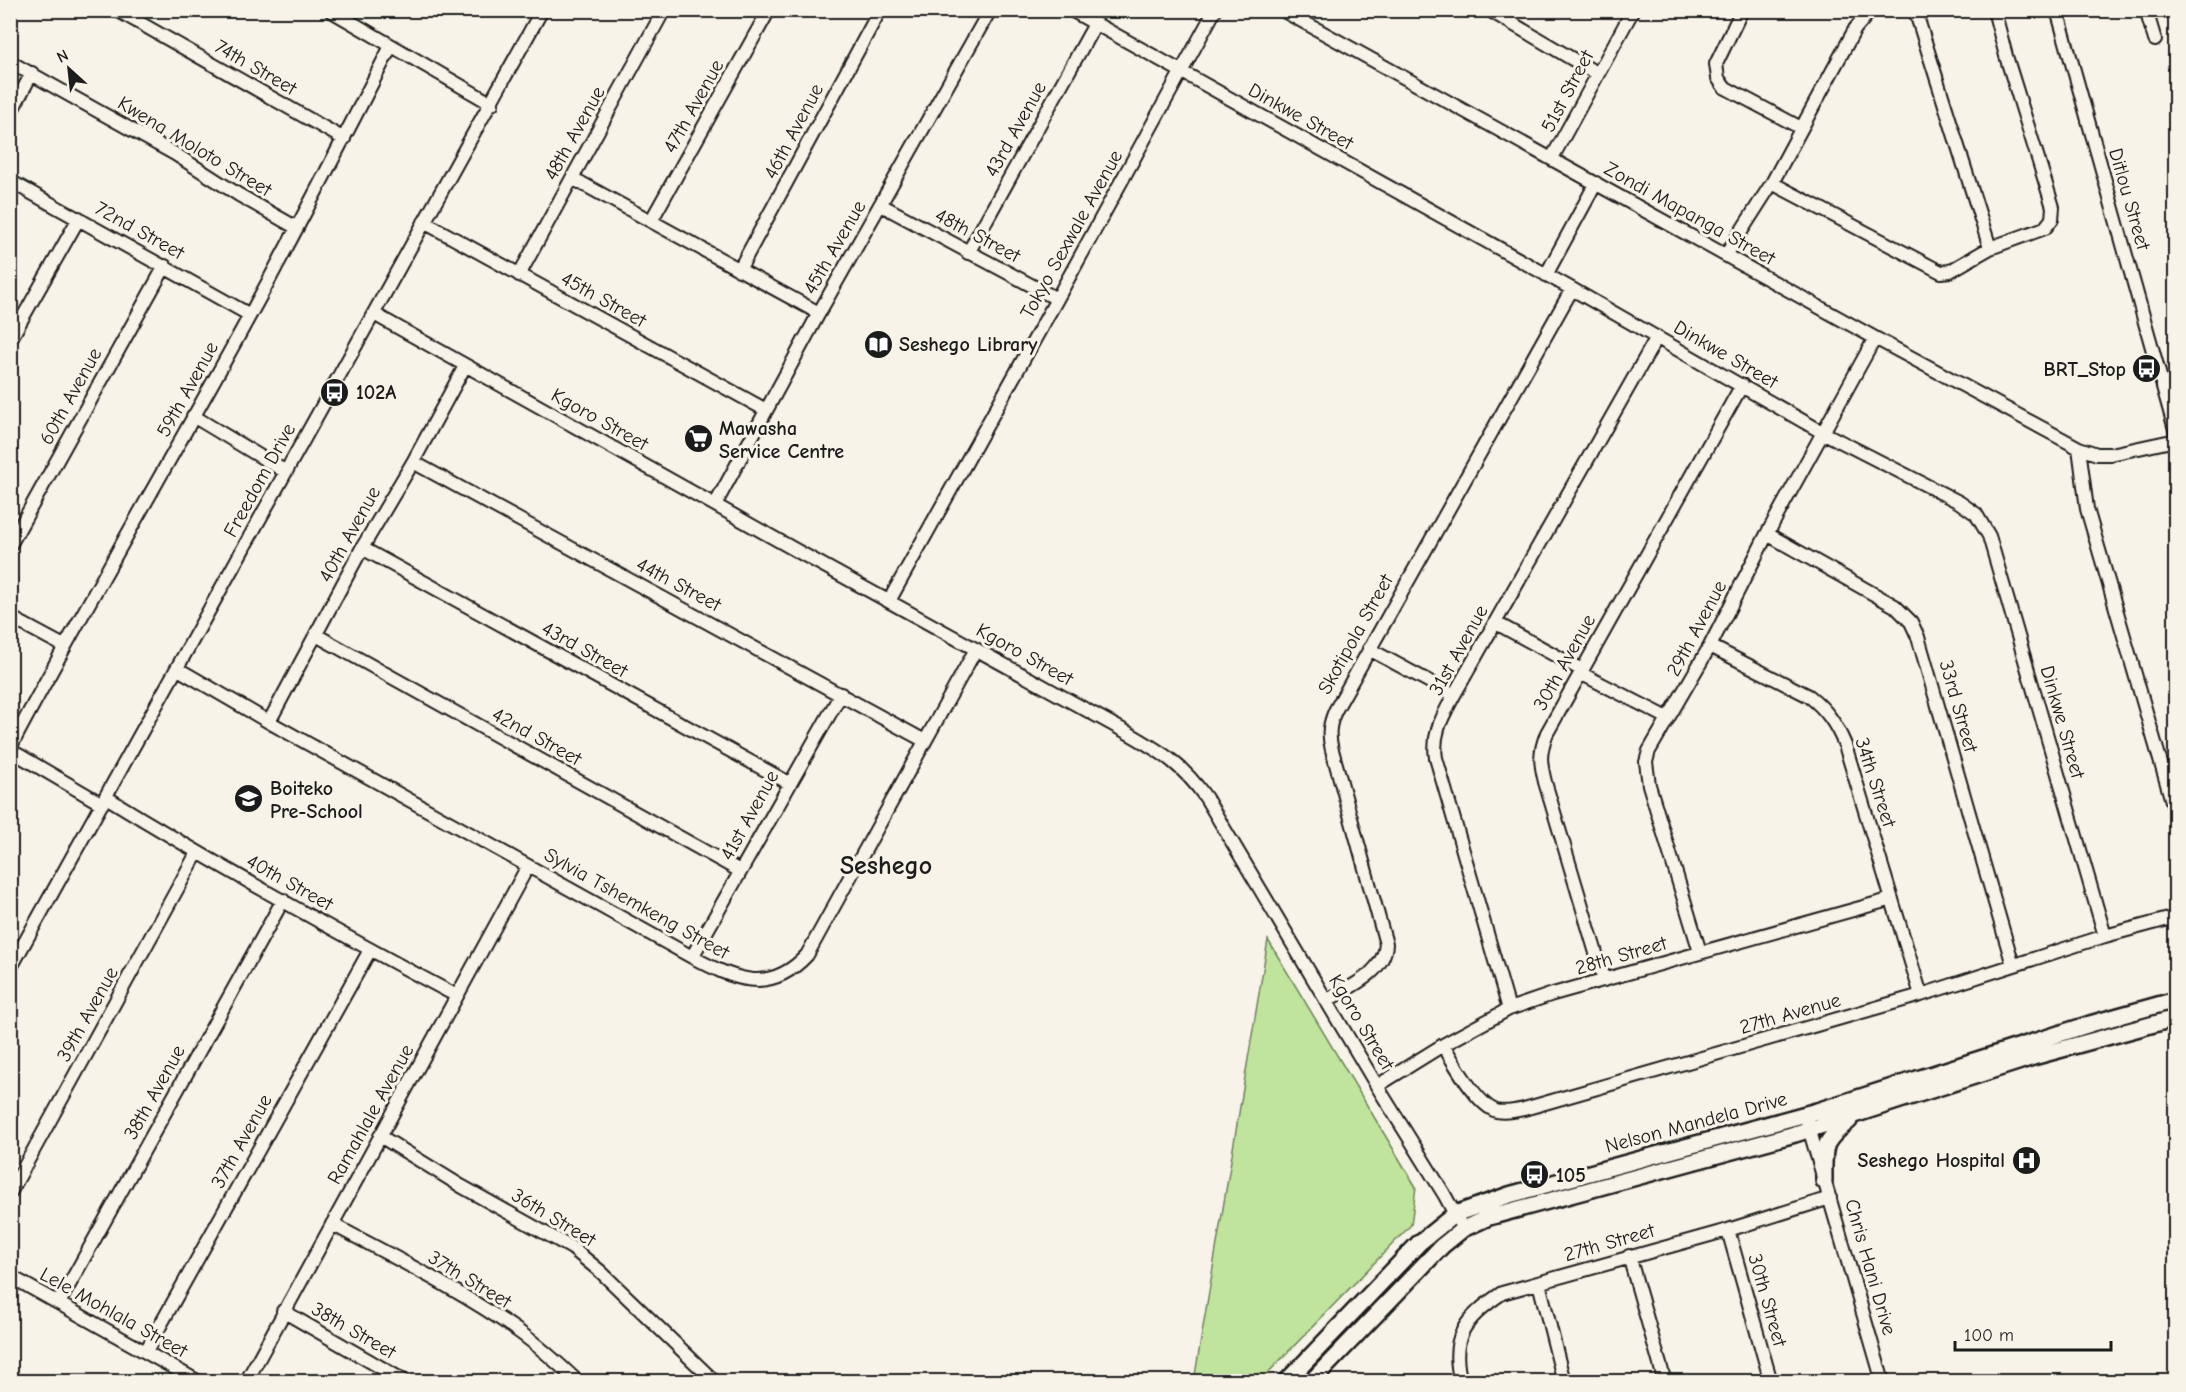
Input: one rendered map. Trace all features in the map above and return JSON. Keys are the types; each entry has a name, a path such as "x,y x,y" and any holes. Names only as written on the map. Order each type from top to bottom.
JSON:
{"main road":[{"name":"Nelson Mandela Drive","path":"1286,1382 1419,1243 1455,1214 1509,1195 1806,1114 2090,1024 2175,1000"},
{"name":"Nelson Mandela Drive","path":"1311,1382 1436,1252 1463,1229 1489,1217 1810,1130 2033,1057 2175,1018"},
{"path":"1824,1181 1824,1151 1827,1142 1835,1132 1856,1115"}],"street":[{"name":"74th Street","path":"117,10 344,139"},
{"path":"330,10 492,104"},
{"name":"Freedom Drive","path":"10,969 424,222 492,104 542,10"},
{"name":"48th Avenue","path":"519,275 664,10"},
{"name":"47th Avenue","path":"651,221 769,10"},
{"name":"46th Avenue","path":"740,270 880,10"},
{"name":"45th Avenue","path":"715,505 819,313 990,10"},
{"name":"Dinkwe Street","path":"1071,10 1546,274 1822,432 1959,502 1976,514 1989,536 2105,936"},
{"name":"Tokyo Sexwale Avenue","path":"889,601 1058,299 1215,10"},
{"name":"Zondi Mapanga Street","path":"1281,10 2079,448 2097,454 2111,454 2175,440"},
{"path":"1489,10 1511,16 1598,74"},
{"name":"51st Street","path":"1552,158 1633,10"},
{"path":"1743,10 1716,64 1718,78 1724,87 1801,128"},
{"path":"1726,255 1772,183 1855,29 1871,10"},
{"path":"1915,10 1990,248"},
{"path":"1772,183 1941,272 1950,271 1990,248 2045,228 2053,212 2052,200 2006,56 1994,10"},
{"name":"Ditlou Street","path":"2057,10 2175,433"},
{"path":"2146,10 2155,40"},
{"name":"43rd Avenue","path":"968,253 1095,24"},
{"name":"59th Avenue","path":"10,749 64,646 250,315 391,46"},
{"name":"Kwena Moloto Street","path":"10,62 175,154 239,195 297,228"},
{"path":"10,114 32,74"},
{"path":"572,178 819,313"},
{"name":"72nd Street","path":"10,182 79,218 250,315"},
{"path":"1546,274 1596,183"},
{"name":"48th Street","path":"881,205 1058,299"},
{"path":"10,340 79,218"},
{"name":"45th Street","path":"424,222 766,410"},
{"name":"60th Avenue","path":"10,545 165,266"},
{"name":"Skotipola Street","path":"1326,1001 1373,972 1386,952 1384,932 1329,736 1329,726 1335,711 1572,289"},
{"name":"Kgoro Street","path":"374,314 1131,734 1170,758 1186,771 1206,798 1463,1229"},
{"name":"31st Avenue","path":"1509,1009 1434,748 1439,724 1657,337"},
{"name":"29th Avenue","path":"1700,952 1654,805 1647,773 1646,762 1649,751 1710,646 1767,534 1875,338"},
{"name":"40th Avenue","path":"269,722 362,548 413,462 465,366"},
{"name":"30th Avenue","path":"1604,980 1540,762 1541,747 1581,671 1742,385"},
{"path":"194,416 286,472"},
{"path":"2079,448 2087,509 2175,815"},
{"name":"44th Street","path":"413,462 925,741"},
{"name":"33rd Street","path":"1767,534 1895,606 1911,622 1918,637 2013,965"},
{"name":"43rd Street","path":"362,548 789,783"},
{"path":"10,617 64,646"},
{"path":"1496,623 1668,718"},
{"name":"42nd Street","path":"316,635 740,871"},
{"name":"34th Street","path":"1710,646 1809,696 1823,707 1835,723 1845,745 1921,995"},
{"name":"Sylvia Tshemkeng Street","path":"178,669 692,957 722,973 741,979 774,978 789,972 807,955 976,649"},
{"path":"1370,649 1455,695"},
{"name":"41st Avenue","path":"692,957 841,694"},
{"name":"40th Street","path":"10,749 370,950 457,996"},
{"name":"39th Avenue","path":"10,1193 197,853"},
{"name":"Ramahlale Avenue","path":"246,1382 528,866"},
{"name":"28th Street","path":"1377,1086 1443,1045 1509,1009 1553,994 1892,899"},
{"name":"38th Avenue","path":"59,1303 283,900"},
{"name":"27th Avenue","path":"1443,1045 1479,1099 1498,1112 1511,1112 1921,995 2105,936 2175,917"},
{"name":"37th Avenue","path":"146,1351 370,950"},
{"name":"Chris Hani Drive","path":"1806,1114 1883,1382"},
{"name":"36th Street","path":"380,1136 461,1186 573,1248 715,1382"},
{"name":"27th Street","path":"1461,1382 1456,1352 1460,1335 1485,1306 1502,1293 1728,1230 1830,1198"},
{"name":"37th Street","path":"332,1224 502,1320 535,1344 578,1382"},
{"name":"30th Street","path":"1728,1230 1771,1382"},
{"path":"1629,1256 1665,1382"},
{"name":"Lele Mohlala Street","path":"10,1276 199,1382"},
{"path":"1539,1283 1564,1382"},
{"name":"38th Street","path":"283,1311 406,1382"}],"green space":[{"path":"1268,940 1416,1187 1411,1225 1260,1381 1194,1381"}],"place":[{"name":"Seshego Library","path":"878,344"},
{"name":"BRT_Stop","path":"2147,369"},
{"name":"102A","path":"335,392"},
{"name":"Mawasha Service Centre","path":"698,439"},
{"name":"Boiteko Pre-School","path":"249,799"},
{"name":"Seshego Hospital","path":"2026,1160"},
{"name":"105","path":"1535,1175"}],"district":[{"name":"Seshego","path":"886,865"}]}
